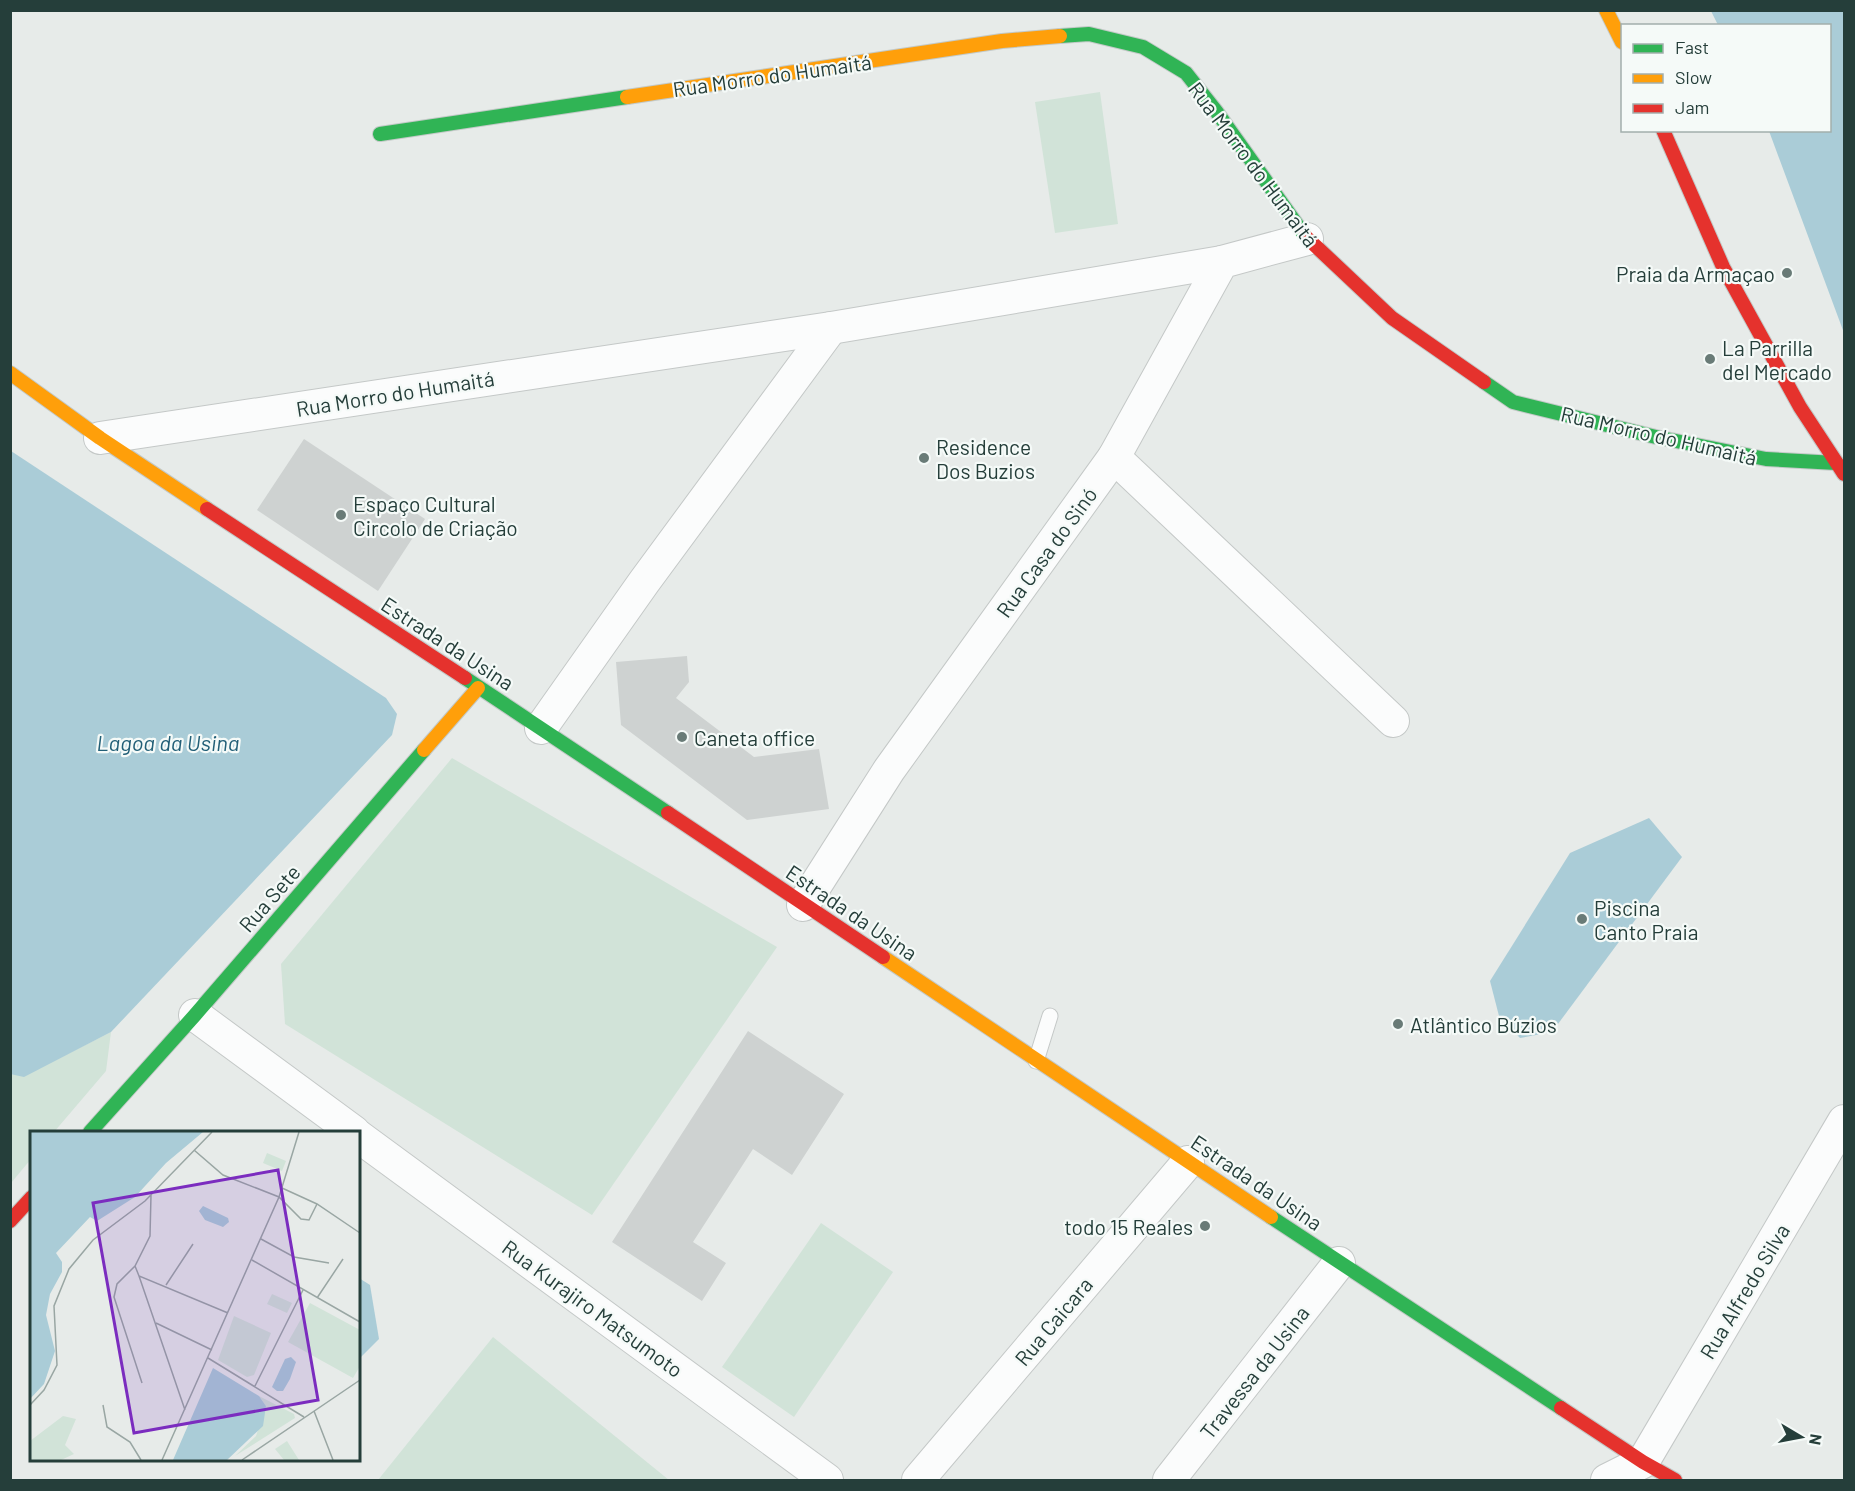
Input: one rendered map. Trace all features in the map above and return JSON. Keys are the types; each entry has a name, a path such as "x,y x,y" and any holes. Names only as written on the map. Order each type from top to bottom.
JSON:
{"street":[{"path":"1606,10 1621,38"},
{"name":"Rua Morro do Humaitá","path":"380,134 1002,41 1089,34 1143,47 1186,73 1216,111 1307,239 1392,318 1513,402 1656,437 1766,459 1840,469"},
{"path":"1664,132 1723,267 1800,407 1840,469"},
{"path":"1222,262 1307,239"},
{"name":"Rua Morro do Humaitá","path":"100,438 831,328 1222,262"},
{"name":"Rua Casa do Sinó","path":"803,905 889,771 1114,457 1222,262"},
{"path":"541,728 644,582 831,328"},
{"name":"Estrada da Usina","path":"10,373 100,438 541,728 1339,1263 1643,1462 1675,1480"},
{"path":"1114,457 1393,721"},
{"name":"Rua Sete","path":"91,1131 195,1015 477,688"},
{"path":"195,1015 353,1131"},
{"name":"Rua Alfredo Silva","path":"1643,1462 1845,1120"},
{"name":"Rua Kurajiro Matsumoto","path":"360,1137 827,1480"},
{"name":"Rua Caicara","path":"918,1480 1188,1161"},
{"path":"10,1221 30,1199"},
{"name":"Travessa da Usina","path":"1169,1480 1339,1263"},
{"path":"1607,1480 1643,1462"}],"lane":[{"path":"1036,1061 1050,1016"}],"green space":[{"path":"1100,92 1118,224 1055,233 1035,102"},
{"path":"452,758 777,947 592,1215 285,1024 281,964"},
{"path":"111,1032 106,1071 55,1131 30,1131 30,1160 11,1183 11,1074 24,1076"},
{"path":"821,1223 893,1272 794,1417 722,1367"},
{"path":"493,1337 669,1480 378,1480"}],"water":[{"path":"1711,11 1844,11 1844,333 1769,132 1831,132 1831,24 1718,24"},
{"name":"Lagoa da Usina","path":"11,451 386,698 397,714 392,735 111,1032 24,1077 10,1074"},
{"name":"Piscina Canto Praia","path":"1649,818 1682,857 1552,1032 1520,1038 1499,1016 1490,981 1570,853"},
{"path":"360,1279 370,1285 379,1339 360,1358"}],"building":[{"name":"Espaço Cultural Circolo de Criação","path":"304,439 425,519 378,591 257,510"},
{"name":"Caneta office","path":"687,656 689,682 676,698 754,757 819,749 829,809 747,820 621,725 616,662"},
{"path":"748,1031 844,1094 792,1175 753,1149 693,1242 726,1263 702,1301 612,1242"}],"traffic: fast":[{"path":"1060,36 1089,34 1143,47 1186,73 1216,111 1305,236"},
{"path":"380,134 627,97"},
{"path":"1484,382 1513,402 1656,437 1766,459 1836,463"},
{"path":"465,678 668,813"},
{"path":"91,1131 195,1015 424,750"},
{"path":"1271,1217 1561,1408"}],"traffic: slow":[{"path":"1606,10 1621,40"},
{"path":"627,97 1002,41 1060,36"},
{"path":"10,373 100,438 207,509"},
{"path":"424,750 478,688"},
{"path":"883,957 1271,1217"}],"traffic: jam":[{"path":"1664,132 1723,267 1800,407 1844,474"},
{"path":"1305,236 1392,318 1484,382"},
{"path":"207,509 465,678"},
{"path":"668,813 883,957"},
{"path":"10,1221 30,1199"},
{"path":"1561,1408 1643,1462 1675,1480"}],"place":[{"name":"Praia da Armaçao","path":"1787,273"},
{"name":"La Parrilla del Mercado","path":"1710,359"},
{"name":"Residence Dos Buzios","path":"924,458"},
{"name":"Espaço Cultural Circolo de Criação","path":"341,515"},
{"name":"Caneta office","path":"682,737"},
{"name":"Piscina Canto Praia","path":"1582,919"},
{"name":"Atlântico Búzios","path":"1398,1024"},
{"name":"todo 15 Reales","path":"1205,1226"}]}
